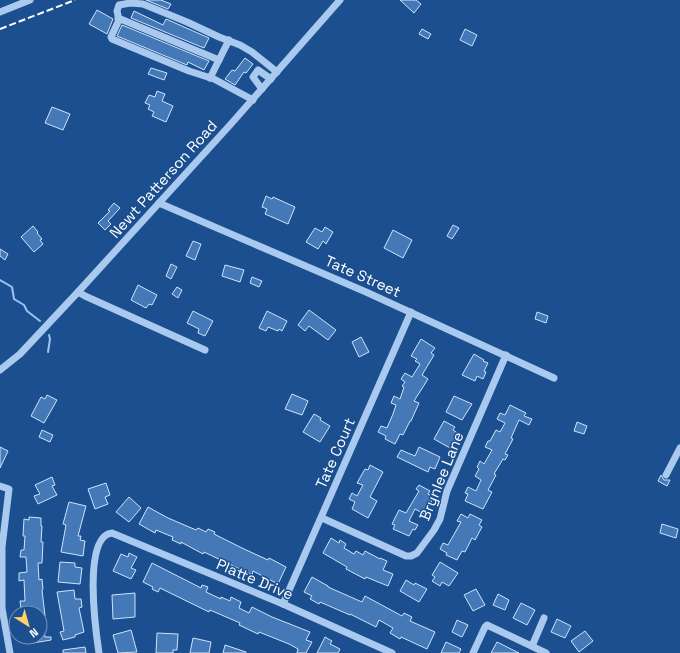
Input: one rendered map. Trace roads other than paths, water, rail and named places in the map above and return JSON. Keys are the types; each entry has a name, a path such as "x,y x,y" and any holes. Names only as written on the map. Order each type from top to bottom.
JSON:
{"street":[{"path":"0,12 30,0"},
{"name":"Newt Patterson Road","path":"0,370 20,354 159,204 253,100 340,0"},
{"path":"253,100 210,78 188,71 112,39 111,37 119,20 117,11 119,5 130,3 143,4 229,40 252,52 277,72"},
{"path":"118,18 219,60"},
{"path":"210,78 229,40"},
{"path":"262,89 253,78 258,70 271,79"},
{"name":"Tate Street","path":"159,204 411,312 554,378"},
{"path":"78,292 205,350"},
{"name":"Tate Court","path":"283,604 411,312"},
{"name":"Brynlee Lane","path":"322,518 406,556 411,556 416,553 434,530 440,519 447,491 506,355"},
{"path":"666,475 680,448"},
{"path":"0,486 10,489 2,547 2,608 10,653"},
{"name":"Platte Drive","path":"99,653 93,605 93,577 96,556 100,544 107,534 112,533 283,604 383,651 392,653"},
{"path":"532,646 544,618"},
{"path":"473,653 486,625 546,653"}],"waterway":[{"path":"0,280 12,287 14,299 24,305 27,311 40,321"},
{"path":"48,352 50,339 49,335"}],"railway":[{"path":"0,29 75,0"}]}
